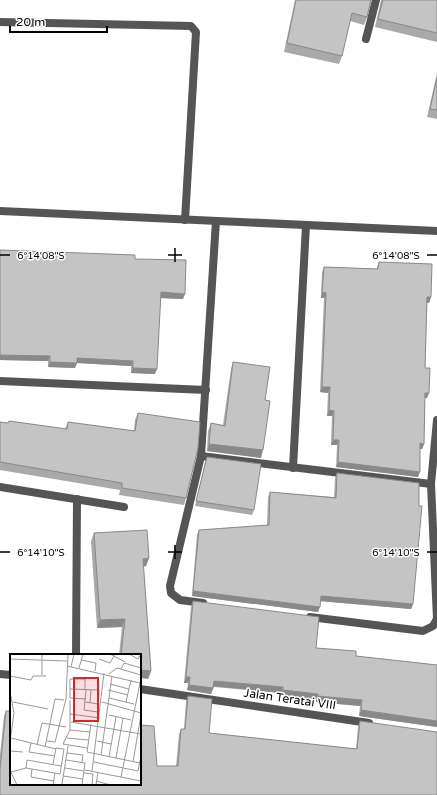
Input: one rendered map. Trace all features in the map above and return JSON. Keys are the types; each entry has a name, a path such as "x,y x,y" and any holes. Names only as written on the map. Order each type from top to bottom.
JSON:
{"street":[{"path":"366,39 376,0"},
{"path":"0,22 193,27 196,32 185,220"},
{"path":"0,211 437,231"},
{"path":"211,604 180,600 172,593 170,586 201,456 216,222"},
{"path":"293,468 306,225"},
{"path":"0,381 206,390"},
{"path":"298,615 423,631 433,626 437,619 431,484 437,420"},
{"path":"201,456 431,484"},
{"path":"0,487 124,507"},
{"path":"76,654 77,499"},
{"path":"0,674 10,675"},
{"name":"Jalan Teratai VIII","path":"141,689 374,724"}],"building":[{"path":"296,0 371,0 367,17 352,13 342,56 287,43"},
{"path":"383,0 437,0 437,33 378,19"},
{"path":"437,78 437,110 430,109"},
{"path":"0,250 135,255 135,259 186,260 185,294 161,292 157,369 133,368 133,361 77,358 77,363 50,362 50,356 0,355"},
{"path":"379,262 432,264 431,297 427,297 425,368 430,368 429,393 425,393 424,444 420,443 420,472 338,462 339,440 333,440 334,411 329,410 330,387 322,387 326,293 322,292 324,267 378,269"},
{"path":"233,362 270,367 265,400 270,401 263,450 209,444 211,423 225,426"},
{"path":"138,413 200,422 198,448 186,498 122,488 122,483 0,462 0,422 8,423 9,421 67,429 68,422 135,431"},
{"path":"207,457 261,464 254,510 196,501"},
{"path":"337,473 419,483 419,506 422,506 413,604 321,596 320,607 193,591 199,530 269,525 270,492 336,498"},
{"path":"147,530 149,558 143,559 151,671 141,670 141,654 121,654 125,619 100,620 94,533"},
{"path":"193,601 319,617 316,648 356,651 356,656 437,665 437,721 361,710 362,700 318,696 318,694 283,690 283,687 214,681 213,688 189,685 190,677 186,677"},
{"path":"188,696 212,699 209,733 357,749 360,721 437,732 437,795 0,795 0,769 6,711 10,711 10,785 141,785 141,725 154,726 157,766 178,766 181,729 185,729"}]}
